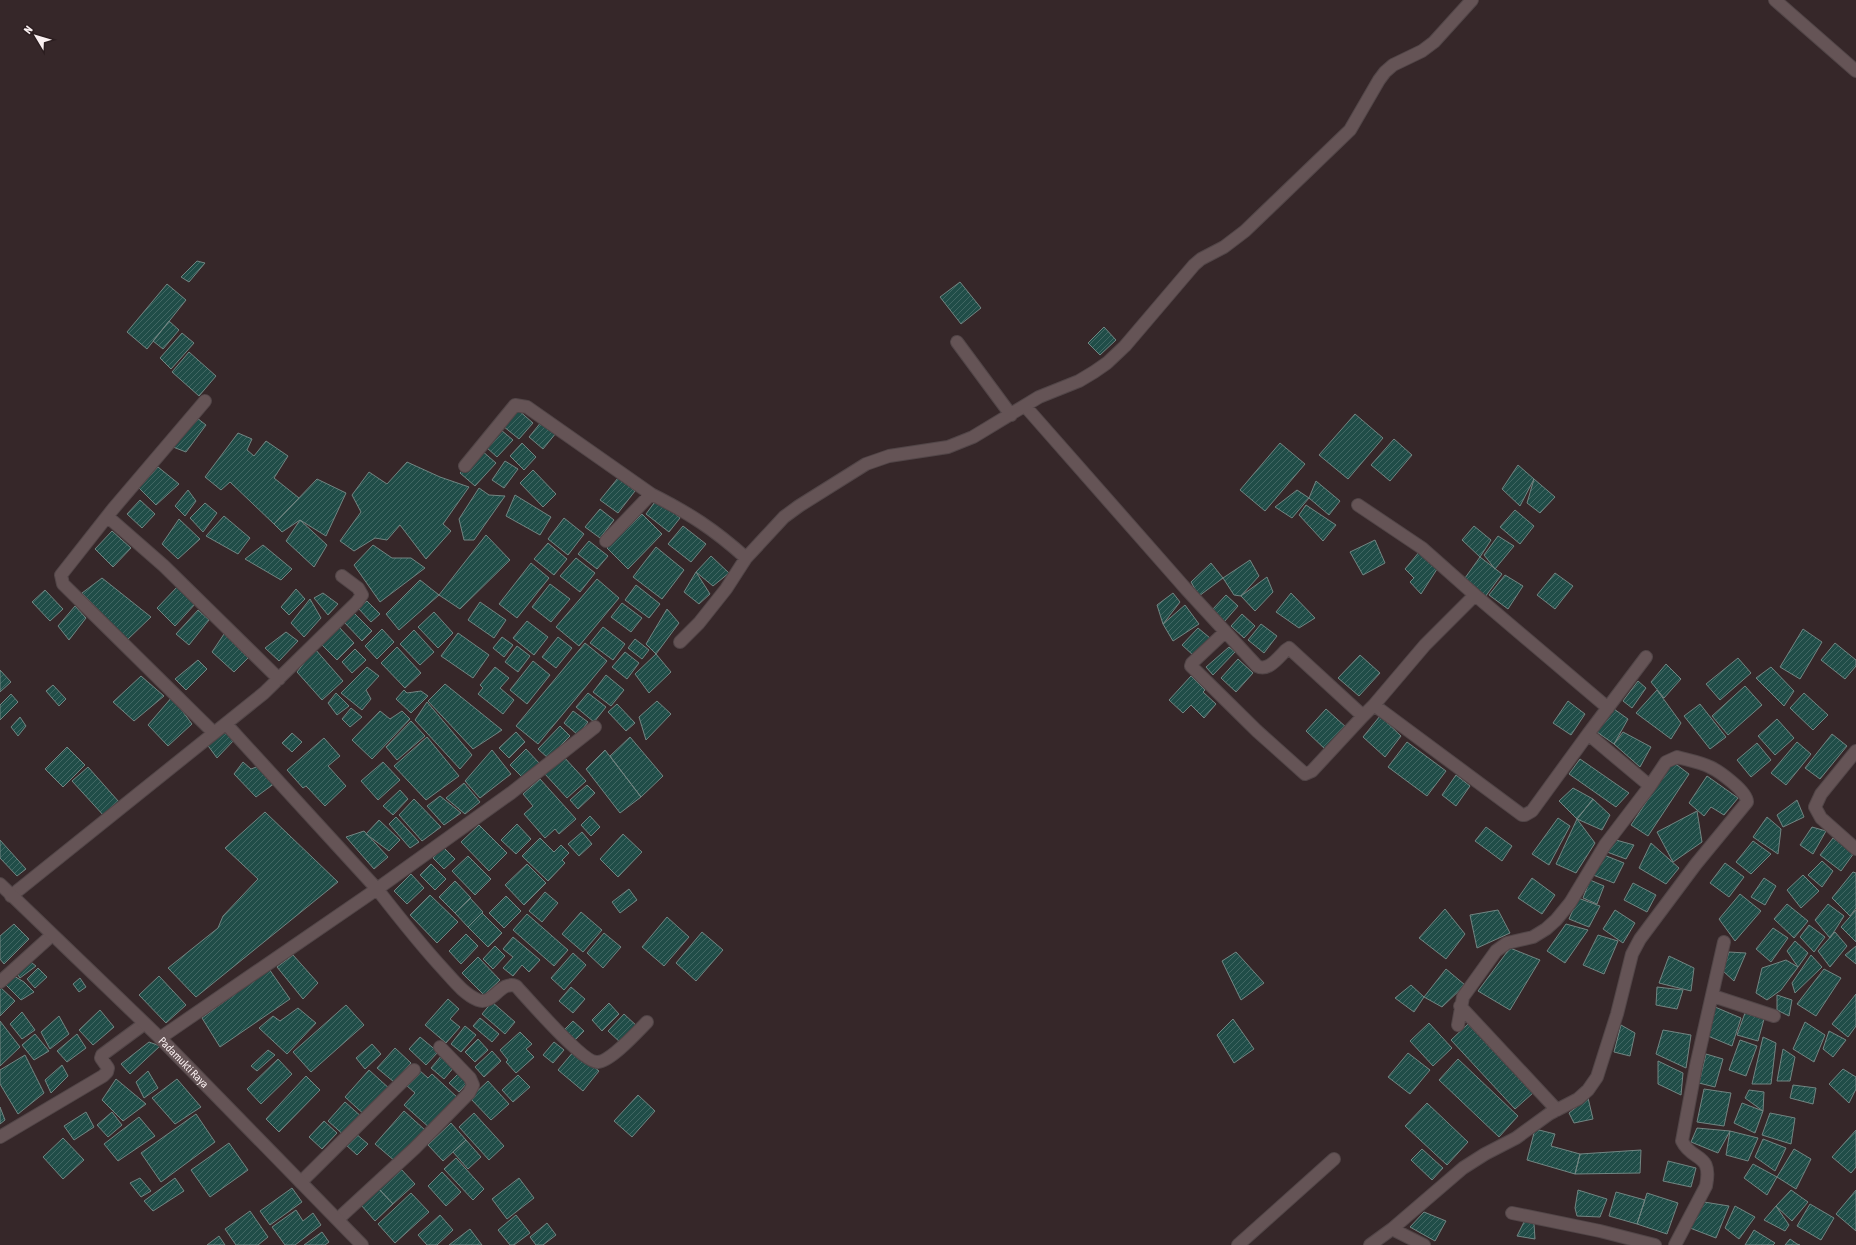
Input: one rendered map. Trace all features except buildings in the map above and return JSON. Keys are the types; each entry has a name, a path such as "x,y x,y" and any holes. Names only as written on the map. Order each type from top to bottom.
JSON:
{"street":[{"path":"680,642 699,623 746,558 784,518 850,472 866,464 889,456 948,447 973,437 1039,397 1079,381 1107,363 1125,346 1194,266 1202,259 1238,238 1341,139 1355,123 1385,72 1393,65 1422,51 1434,42 1472,0"},
{"path":"1775,0 1856,71"},
{"path":"957,342 1011,415"},
{"path":"204,401 63,570 61,580 214,733"},
{"path":"464,466 515,405 527,407 651,494 675,506 708,526 746,558"},
{"path":"1025,406 1225,632 1257,666 1267,668 1290,648 1363,716"},
{"path":"606,540 651,494"},
{"path":"1358,505 1422,548 1608,708"},
{"path":"108,517 164,566 279,679"},
{"path":"11,896 226,724 279,679 357,602 362,595 358,588 342,576"},
{"path":"1225,632 1192,662 1191,666 1257,731 1305,774 1312,771 1374,705 1425,645 1475,594"},
{"path":"1374,705 1522,815 1525,815 1532,811 1646,657"},
{"path":"226,724 376,889 420,944 461,988 477,1000 488,1000 506,986 511,984 516,986 567,1040 590,1061 597,1063 606,1060 647,1022"},
{"path":"160,1038 376,889 511,793 595,726"},
{"path":"1588,734 1650,786"},
{"path":"1856,751 1821,794 1815,806 1821,818 1856,849"},
{"path":"1370,1245 1392,1229 1463,1168 1485,1154 1516,1138 1558,1110 1578,1099 1588,1090 1597,1077 1617,1014 1627,969 1632,954 1640,939 1696,864 1747,802 1746,796 1717,770 1709,766 1677,757 1666,762 1650,786 1605,845 1570,903 1556,920 1546,929 1533,937 1507,943 1496,950 1469,986 1460,1006 1458,1025"},
{"name":"Padamukti Raya","path":"0,884 160,1038 362,1245"},
{"path":"0,982 52,935"},
{"path":"1675,1245 1706,1186 1709,1175 1704,1162 1682,1141 1696,1066 1724,942"},
{"path":"1713,996 1774,1016"},
{"path":"1460,1006 1558,1110"},
{"path":"0,1137 103,1076 107,1072 108,1068 102,1060 102,1055 144,1024"},
{"path":"338,1219 415,1148 469,1093 473,1085 470,1078 440,1047"},
{"path":"301,1182 414,1070"},
{"path":"1238,1245 1334,1159"},
{"path":"1512,1213 1600,1231 1655,1245"},
{"path":"1392,1229 1424,1245"}]}
